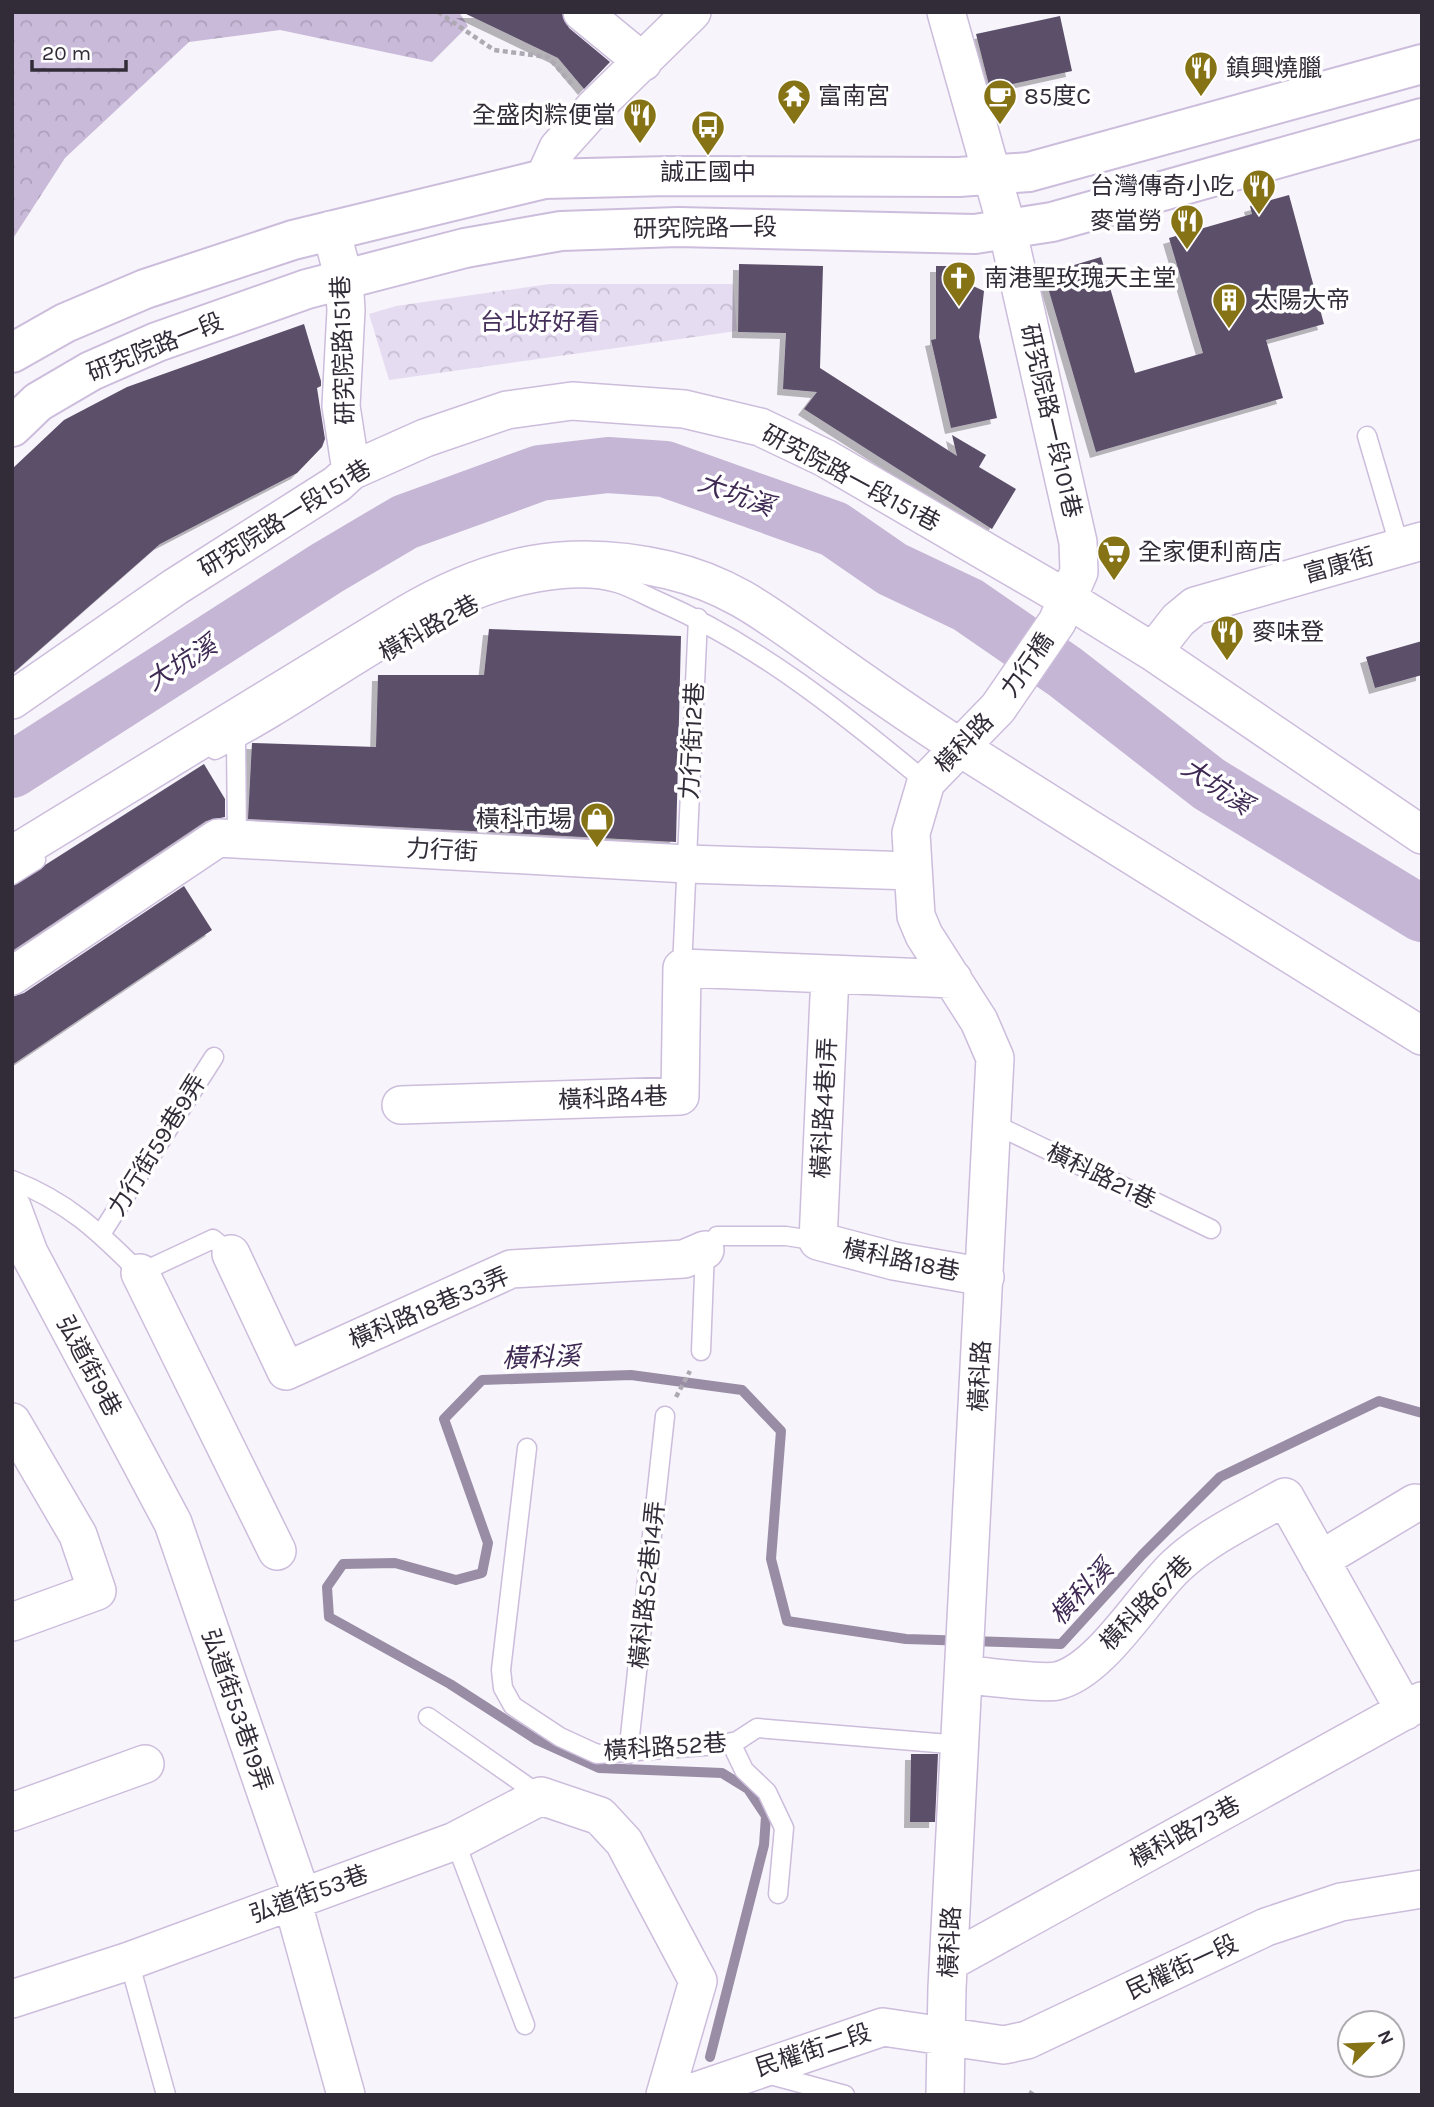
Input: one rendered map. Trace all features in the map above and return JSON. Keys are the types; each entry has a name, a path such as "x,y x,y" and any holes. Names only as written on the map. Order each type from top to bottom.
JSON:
{"main road":[{"name":"研究院路一段","path":"12,353 65,323 145,289 331,230 544,180 669,176 992,176 1029,172 1422,64"},
{"name":"研究院路一段","path":"12,427 38,402 90,371 157,342 344,279 465,248 561,231 760,226 975,234 1052,222 1422,118"}],"street":[{"path":"582,12 643,62"},
{"path":"544,180 558,148 593,108 692,12"},
{"name":"研究院路一段101巷","path":"946,12 1007,229 1078,542 1079,572 1063,611"},
{"name":"研究院路151巷","path":"331,230 344,279 346,310 341,406 351,471"},
{"name":"研究院路一段151巷","path":"12,700 175,587 337,484 351,471 425,438 507,410 572,401 684,409 760,427 825,458 1063,611 1153,652"},
{"name":"富康街","path":"1153,652 1178,620 1195,606 1411,545"},
{"path":"12,855 439,595 499,570 525,564 562,560 639,564 700,580 738,594 961,748 1422,1036"},
{"name":"力行橋","path":"998,708 1063,611"},
{"path":"1153,652 1422,835"},
{"name":"橫科路","path":"944,2095 995,1058 979,1021 924,935 916,916 911,833 926,782 998,708"},
{"name":"力行街","path":"12,976 218,838 687,864 913,871"},
{"path":"682,968 953,979"},
{"name":"橫科路4巷","path":"401,1105 680,1096 682,968"},
{"name":"橫科路4巷1弄","path":"818,1241 830,975"},
{"name":"弘道街9巷","path":"12,1207 29,1253 173,1523"},
{"name":"橫科路18巷","path":"818,1241 894,1261 985,1278"},
{"name":"橫科路18巷33弄","path":"231,1254 286,1371 511,1269 684,1259 705,1250"},
{"path":"140,1273 277,1551"},
{"path":"12,1422 78,1535 97,1591 12,1622"},
{"name":"橫科路67巷","path":"966,1668 1057,1681 1086,1665 1124,1629 1176,1566 1213,1537 1285,1497 1320,1560 1413,1706"},
{"path":"1320,1560 1415,1503"},
{"name":"弘道街53巷19弄","path":"173,1523 297,1898 346,2095"},
{"name":"橫科路73巷","path":"949,1962 1413,1706"},
{"path":"12,1812 145,1764"},
{"path":"541,1796 600,1816 624,1842 698,1981 664,2095"},
{"name":"弘道街53巷","path":"12,1999 129,1961 455,1841 541,1796"},
{"name":"民權街一段","path":"945,2035 1004,2045 1027,2040 1265,1927 1341,1902 1422,1889"},
{"name":"民權街二段","path":"685,2095 883,2027 945,2035"}],"lane":[{"path":"1367,436 1411,545"},
{"name":"橫科路2巷","path":"12,875 207,754 236,740 441,618 486,596 512,588 568,580 617,583 698,618 827,700 926,782"},
{"path":"617,583 673,590 703,600 736,613 813,656 846,670"},
{"name":"力行街12巷","path":"682,968 698,618"},
{"path":"236,740 237,839"},
{"name":"力行街59巷9弄","path":"101,1234 214,1056"},
{"name":"橫科路21巷","path":"992,1123 1210,1228"},
{"path":"12,1180 50,1195 101,1234 140,1273 213,1239 231,1254"},
{"path":"701,1351 705,1250 717,1236 786,1236 818,1241"},
{"name":"橫科路52巷14弄","path":"628,1754 665,1416"},
{"name":"橫科路52巷","path":"527,1448 501,1670 503,1688 513,1706 560,1737 597,1754 628,1754 731,1743 757,1728 961,1745"},
{"path":"428,1717 541,1796"},
{"path":"731,1743 744,1770 767,1792 784,1828 778,1894"},
{"path":"455,1841 526,2025"},
{"path":"129,1961 166,2095"},
{"path":"754,2070 845,2095"}],"path":[{"path":"438,12 494,50 548,57 593,108"},
{"path":"665,1416 701,1351"}],"green space":[{"path":"12,12 459,12 468,26 432,62 280,30 189,42 65,158 12,240"},
{"name":"台北好好看","path":"549,284 733,284 737,331 389,380 369,314 396,306"}],"building":[{"path":"462,12 562,12 569,28 610,62 584,89 558,58"},
{"path":"1060,16 1072,71 990,89 976,34"},
{"name":"太陽大帝","path":"1289,195 1324,324 1266,340 1283,398 1096,452 1044,274 1101,257 1135,373 1203,353 1169,238 1252,214 1250,206"},
{"path":"739,264 823,266 820,368 957,456 952,435 986,455 979,467 1016,489 992,529 804,409 817,392 783,389 786,333 738,332"},
{"path":"936,266 958,266 962,281 984,291 979,337 997,418 951,428 931,340 936,339"},
{"path":"304,324 321,381 321,386 317,388 325,439 322,447 297,473 160,544 12,674 12,469 64,420 127,387"},
{"path":"489,629 681,636 676,842 248,819 252,743 376,747 378,675 484,675"},
{"path":"1422,641 1422,675 1375,688 1366,657"},
{"path":"204,764 225,799 225,817 206,821 12,951 12,886"},
{"path":"184,886 212,930 12,1065 12,997 24,993"},
{"path":"911,1754 938,1754 935,1822 910,1822"}],"waterway":[{"name":"大坑溪","path":"12,770 327,568 405,522 540,473 608,465 665,469 834,529 892,569 968,605 1065,672 1209,784 1422,914"},
{"name":"橫科溪","path":"710,2057 764,1845 766,1816 748,1789 722,1773 599,1768 537,1740 450,1684 329,1617 327,1587 343,1564 395,1563 456,1580 482,1573 488,1543 444,1419 482,1380 631,1375 742,1390 781,1431 771,1559 787,1621 906,1639 1061,1644 1142,1555 1220,1477 1379,1401 1422,1413"}],"place":[{"name":"鎮興燒臘","path":"1201,98"},
{"name":"富南宮","path":"794,126"},
{"name":"85度C","path":"1000,126"},
{"name":"全盛肉粽便當","path":"640,145"},
{"name":"誠正國中","path":"708,157"},
{"name":"台灣傳奇小吃","path":"1259,216"},
{"name":"麥當勞","path":"1187,251"},
{"name":"南港聖玫瑰天主堂","path":"959,308"},
{"name":"太陽大帝","path":"1229,330"},
{"name":"全家便利商店","path":"1114,582"},
{"name":"麥味登","path":"1227,662"},
{"name":"橫科市場","path":"597,849"}]}
